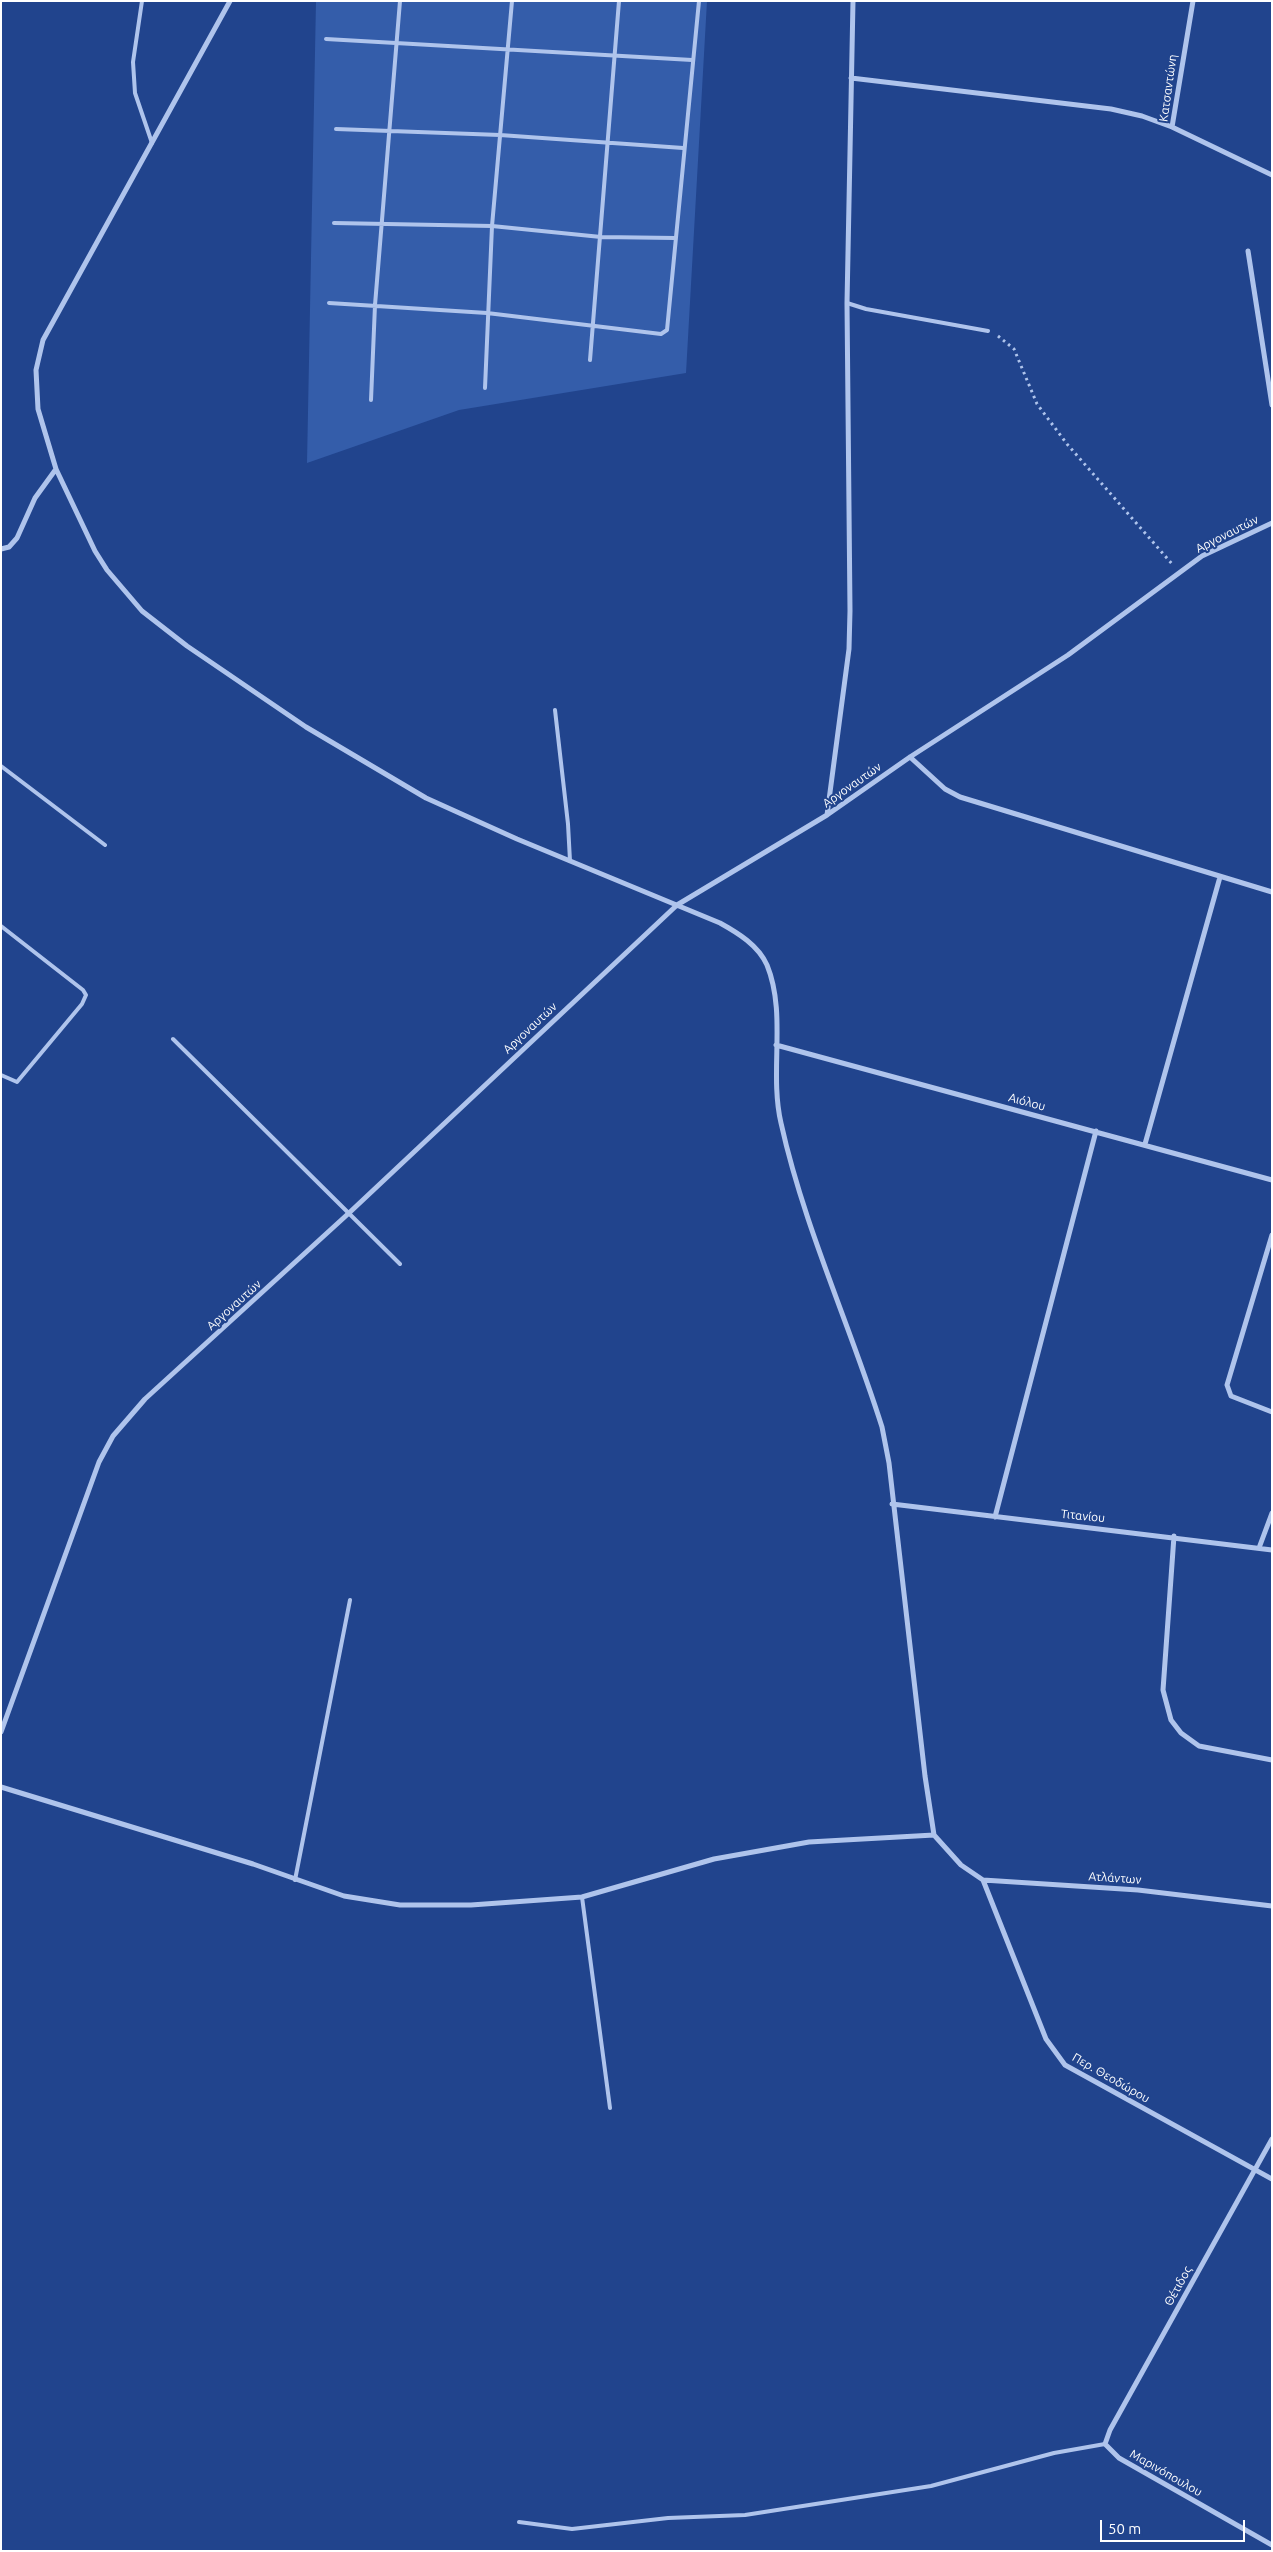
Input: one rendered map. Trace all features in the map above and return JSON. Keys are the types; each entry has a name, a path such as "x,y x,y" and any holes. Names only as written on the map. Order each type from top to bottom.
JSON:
{"street":[{"path":"230,1 43,340 36,370 38,410 56,469 95,551 107,570 142,611 160,626 306,727 384,775 475,821 731,929 752,944 762,957 772,984 777,1102 785,1141 806,1214 882,1427 889,1463 892,1504 925,1776 934,1835 961,1865 983,1880"},
{"path":"827,815 849,640 847,303 853,1"},
{"name":"Κατσαντώνη","path":"1193,1 1172,128 1272,175"},
{"path":"851,78 1111,109 1142,116 1172,128"},
{"path":"1248,251 1272,405"},
{"path":"1,549 9,547 17,538 35,498 56,469"},
{"name":"Αργοναυτών","path":"1,1732 90,1486 107,1446 145,1399 349,1213 677,905 827,815 910,757 1068,655 1215,549 1272,523"},
{"path":"910,757 945,789 960,797 1272,892"},
{"path":"1145,1144 1220,877"},
{"name":"Αιόλου","path":"776,1045 1272,1180"},
{"path":"994,1517 1096,1131"},
{"path":"1272,1235 1227,1385 1231,1396 1272,1412"},
{"name":"Τιτανίου","path":"892,1504 1174,1536 1272,1550"},
{"path":"1260,1548 1272,1513"},
{"path":"1174,1536 1163,1690 1171,1720 1181,1733 1199,1746 1272,1760"},
{"path":"1,1787 253,1864 344,1896 400,1905 471,1905 582,1898 714,1859 809,1842 934,1835"},
{"name":"Ατλάντων","path":"983,1880 1138,1890 1272,1906"},
{"name":"Περ. Θεοδώρου","path":"983,1880 1046,2039 1065,2065 1272,2179"},
{"name":"Θέτιδος","path":"1105,2444 1110,2430 1272,2139"},
{"name":"Μαρινόπουλου","path":"1105,2444 1119,2458 1272,2545"}],"lane":[{"path":"142,1 133,62 135,94 152,143"},
{"path":"371,400 375,305 391,131 400,1"},
{"path":"485,388 492,226 512,1"},
{"path":"590,360 619,1"},
{"path":"329,303 488,312 660,334 667,330 683,148 699,1"},
{"path":"326,39 692,60"},
{"path":"336,129 500,135 683,148"},
{"path":"334,223 492,226 601,237 676,238"},
{"path":"847,303 866,310 988,331"},
{"path":"555,710 568,824 570,861"},
{"path":"1,766 105,845"},
{"path":"1,926 83,990 86,995 82,1004 17,1082 1,1075"},
{"path":"173,1039 400,1264"},
{"path":"295,1880 350,1600"},
{"path":"582,1898 610,2108"},
{"path":"519,2522 572,2529 668,2518 745,2515 931,2486 1054,2453 1105,2444"}],"path":[{"path":"988,331 1004,339 1014,349 1038,404 1049,420 1067,444 1180,573"}],"shaded area":[{"path":"316,1 707,1 686,373 459,410 307,463"}]}
